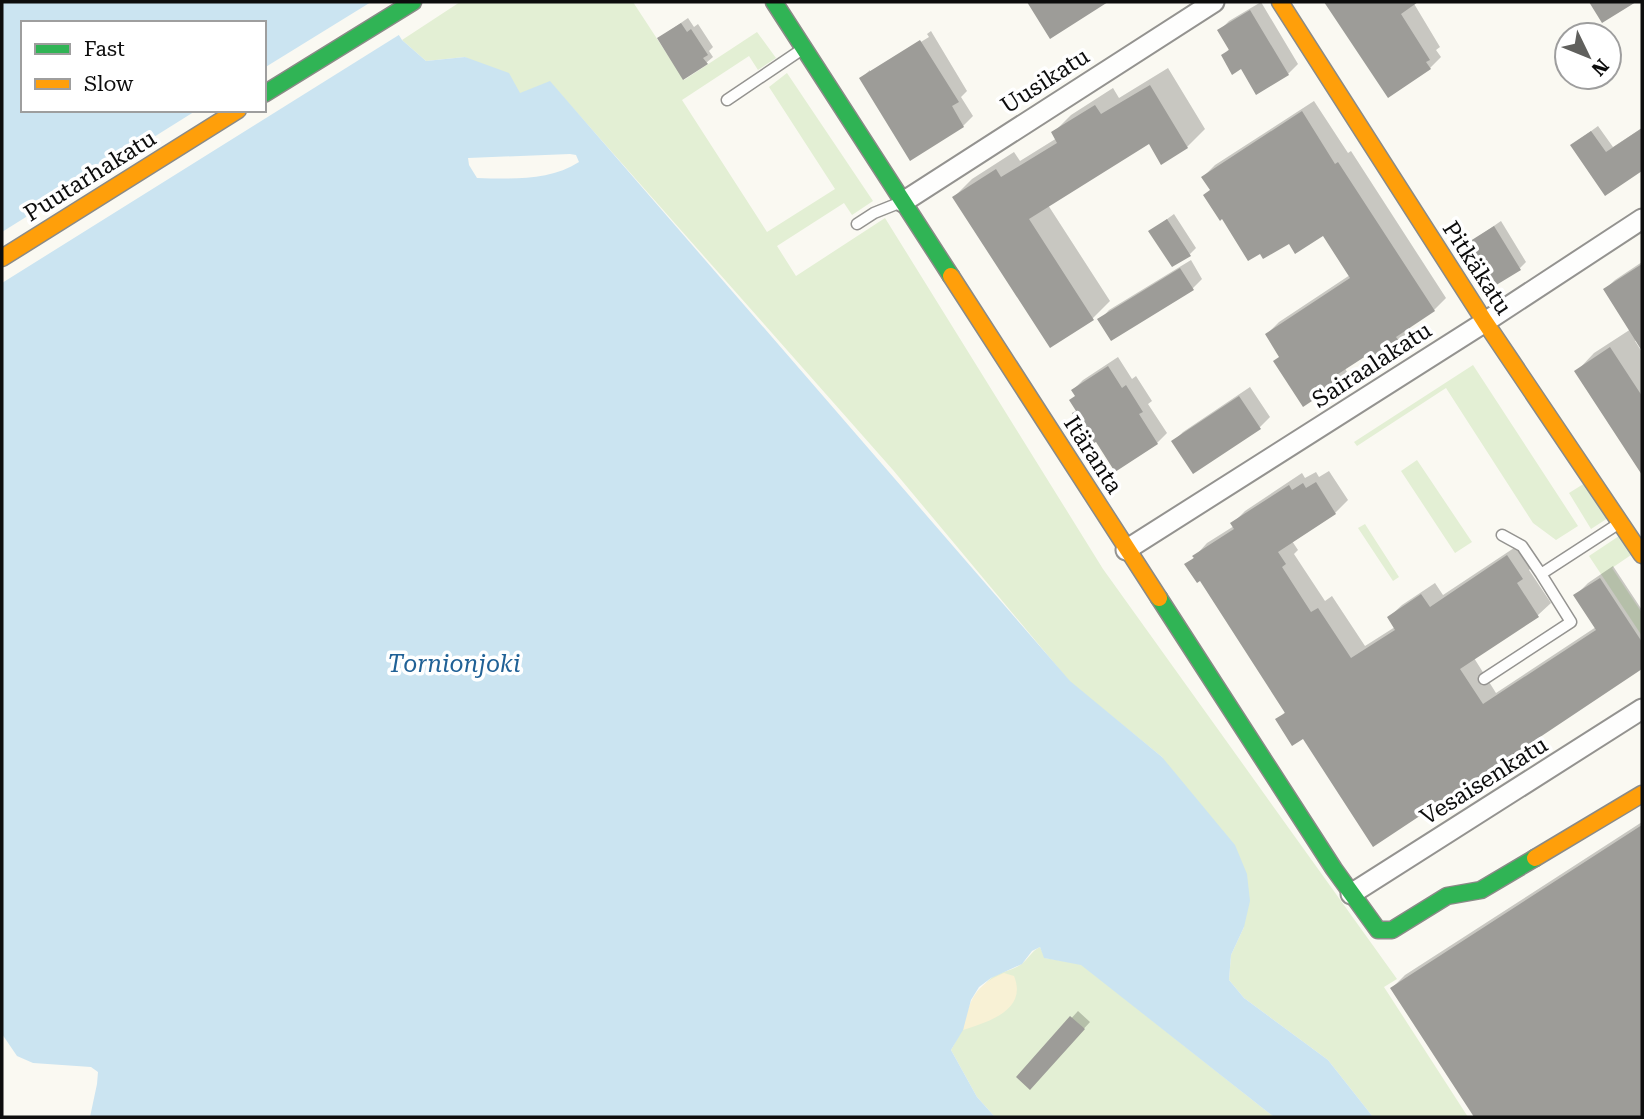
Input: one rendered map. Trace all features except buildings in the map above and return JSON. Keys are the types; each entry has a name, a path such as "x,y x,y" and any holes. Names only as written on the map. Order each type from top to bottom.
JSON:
{"street":[{"path":"266,93 413,2"},
{"name":"Itäranta","path":"774,2 1126,550 1351,894 1378,930 1392,930 1447,896 1480,890 1642,794"},
{"name":"Uusikatu","path":"903,202 1214,2"},
{"name":"Pitkäkatu","path":"1280,2 1485,322 1642,555"},
{"name":"Puutarhakatu","path":"2,258 236,112"},
{"name":"Sairaalakatu","path":"1126,550 1642,219"},
{"name":"Vesaisenkatu","path":"1351,894 1642,709"}],"lane":[{"path":"727,100 804,48"},
{"path":"857,224 874,213 903,202"},
{"path":"1541,575 1621,522"},
{"path":"1484,680 1571,622 1522,546 1502,535"}],"green space":[{"path":"460,2 633,2 684,80 757,32 776,58 758,70 749,56 682,100 767,232 835,189 769,87 787,73 873,201 852,215 844,203 777,246 796,276 885,218 1103,569 1397,979 1384,987 1468,1117 1373,1117 1328,1060 1244,998 1229,980 1231,955 1244,927 1162,757 1070,682 893,470 550,82 520,94 465,57 426,61 402,40"},
{"path":"1473,365 1578,526 1556,540 1533,523 1446,388 1357,446 1354,442"},
{"path":"1417,460 1472,542 1455,553 1401,471"},
{"path":"1585,483 1608,518 1591,529 1569,493"},
{"path":"1365,524 1399,577 1393,581 1358,528"},
{"path":"1619,536 1631,555 1612,568 1642,613 1642,636 1589,556"},
{"path":"1040,947 1045,958 1081,964 1274,1117 995,1117 977,1097 951,1050 984,986 993,977 1020,965"}],"sand":[{"path":"1004,973 1014,976 1017,988 1011,1006 994,1018 963,1030 971,1002 980,988"}],"water":[{"name":"Tornionjoki","path":"2,2 378,2 402,40 426,61 465,57 509,73 520,93 550,81 1070,681 1162,757 1235,845 1247,874 1250,901 1244,927 1231,955 1229,980 1244,998 1328,1060 1373,1117 1274,1117 1081,965 1044,958 1040,947 1032,951 1022,964 991,978 979,987 971,1000 963,1030 951,1050 977,1097 995,1117 90,1117 98,1072 91,1067 33,1063 17,1056 2,1034","holes":["576,155 579,162 556,173 517,178 477,178 468,158"]}],"pier":[{"path":"371,2 382,2 402,33 2,283 2,232 194,112 266,112 266,67"}],"traffic: fast":[{"path":"266,93 413,2"},
{"path":"774,2 951,276"},
{"path":"1159,598 1334,869 1378,930 1392,930 1447,896 1481,890 1535,858"}],"traffic: slow":[{"path":"1280,2 1485,322 1642,555"},
{"path":"2,258 235,112"},
{"path":"951,276 1159,598"},
{"path":"1535,858 1642,794"}]}
